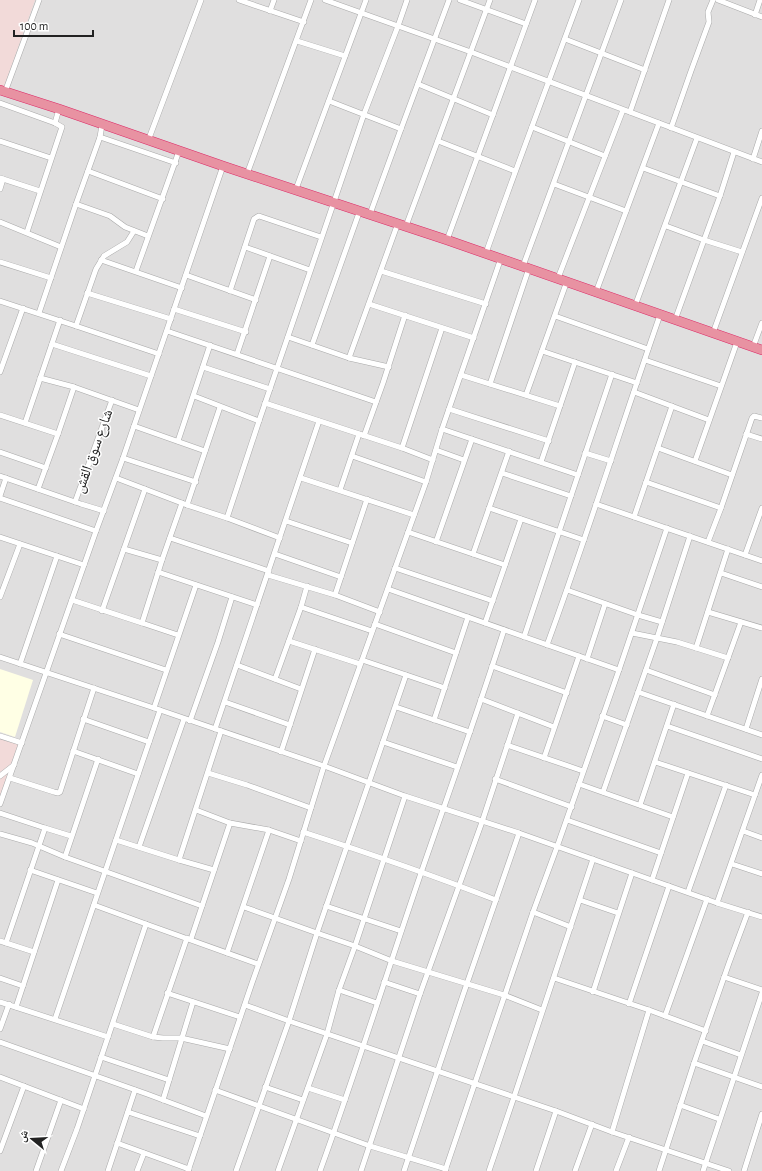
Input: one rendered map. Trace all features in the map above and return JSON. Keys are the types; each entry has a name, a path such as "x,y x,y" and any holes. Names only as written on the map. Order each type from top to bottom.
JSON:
{"highway":[{"path":"2,91 59,109 246,174 360,210 501,258 758,349"}],"street":[{"path":"2,91 39,0"},
{"path":"148,141 201,0"},
{"path":"238,0 304,22"},
{"path":"270,11 274,0"},
{"path":"246,174 312,0"},
{"path":"325,0 471,52 762,162"},
{"path":"296,190 366,0"},
{"path":"227,518 321,237 364,114 407,0"},
{"path":"370,214 449,0"},
{"path":"460,0 526,24"},
{"path":"349,358 381,271 438,140 490,0"},
{"path":"447,240 535,0"},
{"path":"486,253 579,0"},
{"path":"490,384 526,267 554,184 621,0"},
{"path":"630,112 669,0"},
{"path":"671,128 708,28 708,12 713,0"},
{"path":"718,0 762,17"},
{"path":"755,15 760,0"},
{"path":"565,39 602,52 644,70"},
{"path":"297,41 346,56"},
{"path":"418,84 493,115"},
{"path":"329,101 401,128"},
{"path":"0,103 62,126 27,232"},
{"path":"55,123 59,109"},
{"path":"526,395 555,316 562,280 605,156 623,110"},
{"path":"596,292 659,123"},
{"path":"39,313 100,137 102,125"},
{"path":"532,127 605,156"},
{"path":"753,159 762,131"},
{"path":"100,137 176,163"},
{"path":"635,306 666,226 697,138"},
{"path":"438,140 515,171"},
{"path":"0,141 51,158"},
{"path":"136,272 179,151"},
{"path":"675,320 720,196 734,152"},
{"path":"0,804 59,634 123,458 223,166"},
{"path":"643,168 720,196"},
{"path":"88,171 163,199"},
{"path":"0,189 2,178 40,191"},
{"path":"554,184 626,211"},
{"path":"713,333 742,252 760,209 762,198"},
{"path":"76,204 110,216 125,227 148,236"},
{"path":"312,345 360,210"},
{"path":"230,291 254,219 257,217 259,216 321,237"},
{"path":"0,222 61,247"},
{"path":"666,226 742,252"},
{"path":"76,326 96,269 101,260 104,256 127,242 134,231"},
{"path":"245,247 310,270"},
{"path":"238,354 270,256"},
{"path":"117,1143 189,1170 206,1116 275,918 324,766 426,482 442,429 501,258"},
{"path":"101,260 182,288"},
{"path":"0,262 51,278"},
{"path":"381,271 486,304"},
{"path":"186,275 256,300"},
{"path":"87,293 171,319"},
{"path":"0,301 159,354"},
{"path":"369,304 474,338"},
{"path":"0,372 23,308"},
{"path":"174,309 246,332"},
{"path":"340,490 352,456 376,402 389,367 405,315"},
{"path":"546,645 567,590 660,315"},
{"path":"555,316 648,348"},
{"path":"25,423 60,320"},
{"path":"758,349 762,323"},
{"path":"402,448 442,328"},
{"path":"167,331 376,402"},
{"path":"288,337 349,358 389,367"},
{"path":"695,462 736,342"},
{"path":"52,344 151,376"},
{"path":"178,441 210,345"},
{"path":"542,351 637,383"},
{"path":"645,360 721,386"},
{"path":"541,462 575,362"},
{"path":"203,367 270,389"},
{"path":"524,637 612,374"},
{"path":"461,375 560,406"},
{"path":"40,378 74,387 139,410"},
{"path":"38,489 74,387"},
{"path":"634,392 709,420"},
{"path":"194,396 259,421"},
{"name":"شارع سوق القش","path":"75,502 112,400"},
{"path":"265,403 402,448 433,460"},
{"path":"634,517 672,406"},
{"path":"142,623 170,538 196,482 220,407"},
{"path":"449,409 549,441"},
{"path":"0,415 58,434"},
{"path":"708,542 753,416 762,418"},
{"path":"215,729 319,421"},
{"path":"134,426 205,452"},
{"path":"442,429 578,475"},
{"path":"746,434 762,439"},
{"path":"436,542 472,439"},
{"path":"658,448 732,475"},
{"path":"436,450 464,460"},
{"path":"473,554 509,451"},
{"path":"0,452 46,468"},
{"path":"585,453 611,461"},
{"path":"352,456 426,482"},
{"path":"123,458 196,482"},
{"path":"502,473 571,496"},
{"path":"0,476 104,511"},
{"path":"6,478 0,497 96,531"},
{"path":"116,478 280,538"},
{"path":"301,478 414,515"},
{"path":"646,482 721,508"},
{"path":"102,611 145,489"},
{"path":"335,594 367,499"},
{"path":"596,504 762,561"},
{"path":"489,508 584,540"},
{"path":"745,555 760,521 762,508"},
{"path":"485,623 521,519"},
{"path":"286,521 352,543"},
{"path":"215,1090 370,1146 446,1170 504,995 533,912 558,847 667,528"},
{"path":"408,532 505,564"},
{"path":"603,792 657,638 690,536"},
{"path":"0,537 84,565"},
{"path":"170,538 268,573 335,594 380,612"},
{"path":"0,597 1,590 20,544"},
{"path":"124,549 162,560"},
{"path":"696,648 728,549"},
{"path":"275,554 341,577"},
{"path":"20,664 57,556"},
{"path":"395,568 493,601"},
{"path":"158,572 257,605"},
{"path":"721,573 762,587"},
{"path":"154,708 196,585"},
{"path":"275,679 307,586"},
{"path":"388,589 619,670"},
{"path":"567,590 662,622"},
{"path":"190,721 232,597"},
{"path":"72,600 178,635"},
{"path":"587,659 605,604"},
{"path":"301,607 372,631"},
{"path":"708,612 762,628"},
{"path":"434,720 468,617"},
{"path":"707,716 741,622"},
{"path":"375,624 456,653"},
{"path":"320,1171 504,630"},
{"path":"632,633 677,642 728,658"},
{"path":"59,634 166,670"},
{"path":"289,641 445,688"},
{"path":"281,752 315,649"},
{"path":"544,758 579,656"},
{"path":"0,657 184,718 324,766 405,796 762,917"},
{"path":"237,666 301,689"},
{"path":"492,666 567,693"},
{"path":"646,670 715,695"},
{"path":"236,1171 289,1021 346,846 406,675"},
{"path":"746,729 762,679"},
{"path":"10,778 59,793 94,688"},
{"path":"638,692 762,735"},
{"path":"481,699 554,727"},
{"path":"225,702 290,725"},
{"path":"640,805 674,704"},
{"path":"396,707 470,732"},
{"path":"55,1019 160,710"},
{"path":"361,1171 420,994 482,822 518,713"},
{"path":"602,716 626,725"},
{"path":"139,847 184,718"},
{"path":"83,719 149,742"},
{"path":"667,726 762,759"},
{"path":"179,860 221,731"},
{"path":"0,736 22,743"},
{"path":"383,742 457,767"},
{"path":"507,745 583,771"},
{"path":"73,751 138,774"},
{"path":"65,857 98,759"},
{"path":"655,762 755,795"},
{"path":"0,776 15,764"},
{"path":"208,773 311,808"},
{"path":"652,880 688,773"},
{"path":"717,903 732,864 762,775"},
{"path":"495,779 572,806"},
{"path":"579,784 673,818"},
{"path":"688,892 726,785"},
{"path":"278,1171 308,1088 339,990 405,796"},
{"path":"196,810 230,823 269,830 300,841"},
{"path":"0,813 71,836"},
{"path":"567,820 661,853"},
{"path":"153,1037 168,993 202,906 230,823"},
{"path":"34,952 3,942 45,828"},
{"path":"227,953 244,907 269,830"},
{"path":"743,831 762,838"},
{"path":"303,832 421,872 496,900"},
{"path":"0,834 38,845 105,872 202,906"},
{"path":"404,1171 519,834"},
{"path":"116,840 214,870"},
{"path":"489,1171 593,860"},
{"path":"732,864 762,874"},
{"path":"30,870 97,893"},
{"path":"593,992 632,873"},
{"path":"16,1007 58,880"},
{"path":"630,1004 669,886"},
{"path":"665,1016 707,899"},
{"path":"580,900 618,913"},
{"path":"94,905 258,964"},
{"path":"326,906 401,931"},
{"path":"244,907 317,934 355,946 392,961 504,995 542,1010"},
{"path":"533,912 571,927"},
{"path":"659,1171 694,1063 748,912"},
{"path":"62,1171 146,924"},
{"path":"724,977 762,990"},
{"path":"0,978 23,986"},
{"path":"554,978 706,1031"},
{"path":"384,982 420,994"},
{"path":"339,990 377,1003"},
{"path":"168,993 240,1017"},
{"path":"702,1171 762,993"},
{"path":"0,1002 55,1019 108,1038"},
{"path":"163,1100 193,1002"},
{"path":"0,1029 8,1004"},
{"path":"245,1005 399,1059 556,1110 612,1132 729,1171"},
{"path":"612,1132 649,1010"},
{"path":"113,1024 153,1037 181,1038 230,1049"},
{"path":"702,1041 741,1055"},
{"path":"0,1042 206,1116"},
{"path":"102,1057 169,1080"},
{"path":"694,1063 762,1087"},
{"path":"0,1077 84,1109"},
{"path":"0,1151 2,1141 24,1086"},
{"path":"265,1087 303,1100"},
{"path":"308,1088 345,1100"},
{"path":"108,1171 135,1090"},
{"path":"36,1171 61,1100"},
{"path":"680,1105 720,1119"},
{"path":"536,1171 556,1110"},
{"path":"128,1112 200,1136"},
{"path":"744,1171 762,1114"},
{"path":"576,1171 592,1124"},
{"path":"616,1171 629,1137"},
{"path":"137,1171 144,1153"}],"shaded area":[{"path":"0,0 762,0 762,1171 0,1171"},
{"path":"0,0 35,0 4,87 0,86"},
{"path":"0,669 33,680 15,737 0,732"},
{"path":"0,739 18,744 0,796"}]}
